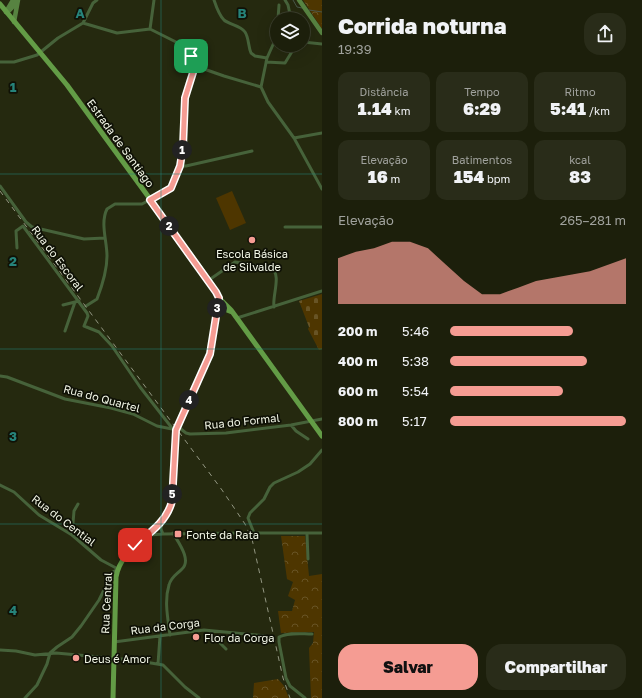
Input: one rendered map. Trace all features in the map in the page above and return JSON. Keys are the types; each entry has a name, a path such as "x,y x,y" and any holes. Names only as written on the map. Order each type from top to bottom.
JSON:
{"main road":[{"path":"0,4 5,4 12,0"},
{"path":"6,12 12,0"},
{"path":"6,12 12,9 17,0"},
{"path":"14,22 17,0"},
{"path":"299,0 322,32"},
{"name":"Estrada de Santiago","path":"0,4 71,91 209,280 216,292 221,306 233,313 237,318 322,436"},
{"name":"Rua Central","path":"113,698 116,577 118,569 120,562 125,556 161,523 170,510 172,501 175,428 210,354 221,306"}],"street":[{"path":"0,62 23,60 41,53 58,38 83,23 93,3 97,0"},
{"path":"150,29 154,0"},
{"path":"214,0 224,21 245,31 248,36 251,53 267,60 285,63 292,52"},
{"path":"285,0 290,12"},
{"path":"278,12 279,5"},
{"path":"83,23 117,33 150,29 178,43 196,63 204,68 224,76 261,87"},
{"path":"310,43 322,44"},
{"path":"270,52 261,87 268,102 294,138 322,189"},
{"path":"86,306 96,301 98,297 107,263 105,214 109,207 120,203 142,204 171,188 180,166 183,147 185,98 196,63"},
{"path":"294,138 322,133"},
{"path":"180,166 186,166 252,151"},
{"path":"0,186 29,225 74,237 91,239 105,238"},
{"name":"Rua do Escoral","path":"17,248 16,231 23,226 88,316 84,326 98,332 112,346 140,387 175,428"},
{"path":"285,227 322,226"},
{"path":"209,280 234,262 271,268 275,270 277,274 273,300 274,307"},
{"path":"237,318 322,291"},
{"name":"Rua do Escoral","path":"63,305 77,302"},
{"name":"Rua do Escoral","path":"65,331 77,302"},
{"name":"Rua do Quartel","path":"0,376 28,385 65,400 111,408 133,414 157,426 168,429 175,428"},
{"name":"Rua do Formal","path":"175,428 186,433 226,433 291,425 322,419"},
{"path":"291,425 296,431 308,438"},
{"path":"322,450 310,464 298,472 274,483 270,487 264,499 249,515 249,521 254,533 322,533"},
{"name":"Rua do Cential","path":"0,485 14,492 50,522 72,535 102,560 118,569"},
{"path":"72,535 74,511 78,504"},
{"path":"161,523 161,530 163,534"},
{"path":"170,635 168,588 172,577 182,570 186,561 184,552 173,533"},
{"path":"147,536 173,533 243,533"},
{"path":"307,534 308,559"},
{"path":"25,698 40,680 48,664 50,653 56,647 72,637 81,626 99,600 109,578 113,572 118,569"},
{"name":"Rua da Corga","path":"114,642 204,630 266,636"},
{"path":"210,631 226,649"},
{"path":"305,698 290,686 286,678 279,637 294,634 312,634"},
{"path":"158,664 160,636"},
{"path":"0,650 16,651 35,656 50,653 114,658 163,665 185,687 199,698"}],"green space":[{"path":"303,0 322,0 322,29"},
{"path":"232,191 246,223 230,230 216,198"},
{"path":"322,294 322,349 319,350 308,329 309,327 299,301"},
{"path":"281,536 305,536 309,576 322,574 322,698 311,698 309,648 313,643 314,632 281,633 278,611 292,611 295,600 288,596 293,582 287,579"},
{"path":"278,679 284,686 289,698 253,698 254,683"}],"waterway":[{"path":"293,0 297,7 302,8"},
{"path":"309,10 322,12"}],"railway":[{"path":"0,191 222,490 245,524 252,539 283,678 290,698"}],"place":[{"name":"Escola Básica de Silvalde","path":"252,240"},
{"name":"Fonte da Rata","path":"178,534"},
{"name":"Flor da Corga","path":"196,637"},
{"name":"Deus é Amor","path":"76,658"}],"route":[{"path":"135,545 161,523 170,510 172,501 175,434 210,354 219,298 209,280 150,200 171,188 180,166 183,147 185,98 196,63 191,56"}]}
